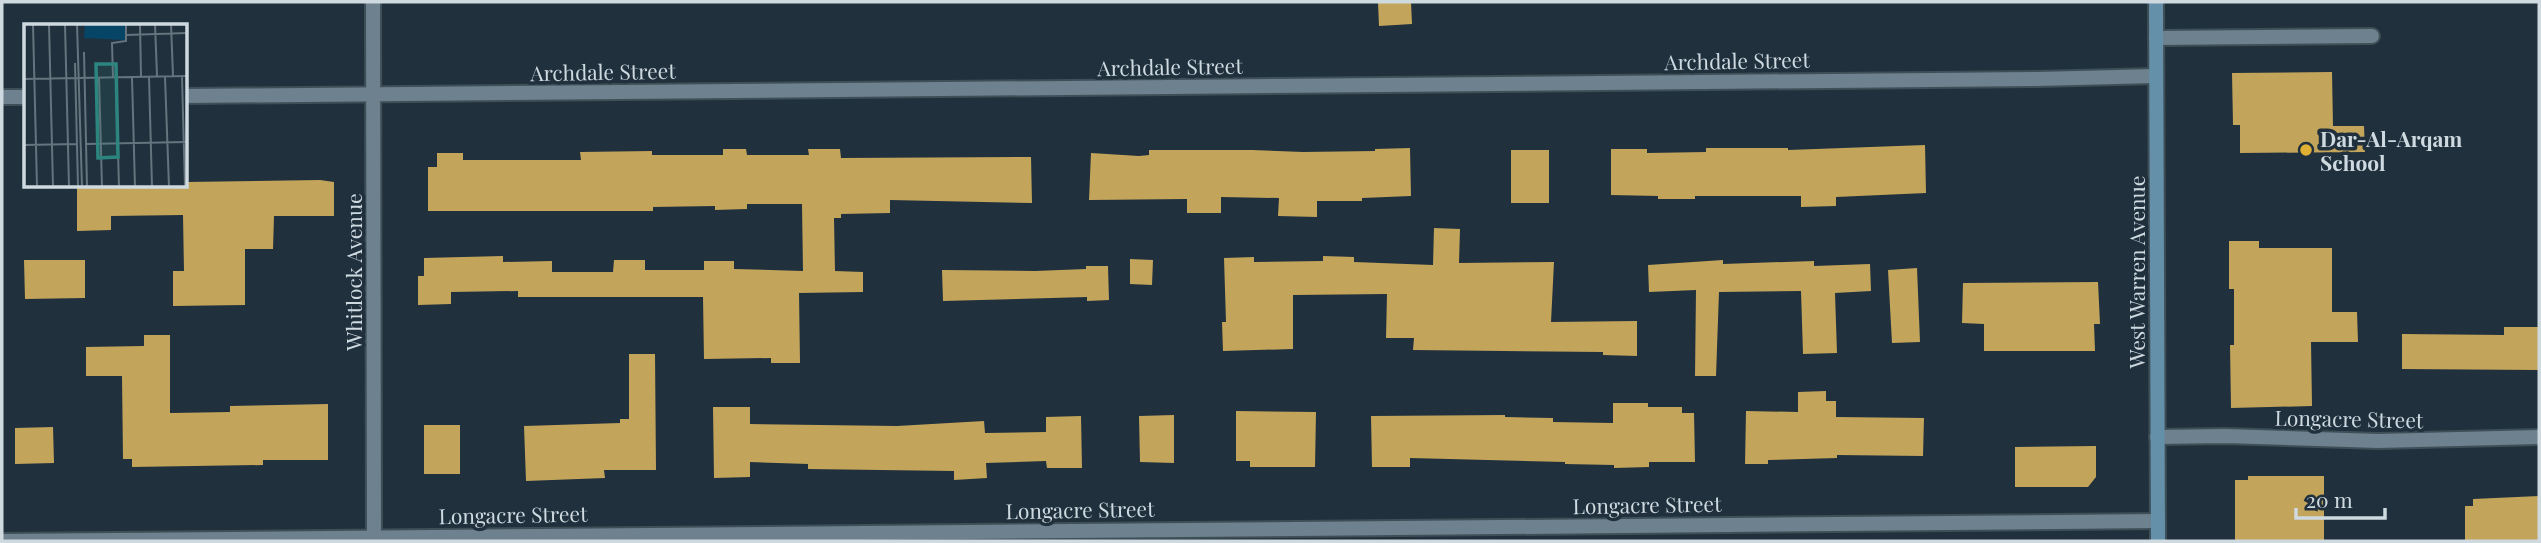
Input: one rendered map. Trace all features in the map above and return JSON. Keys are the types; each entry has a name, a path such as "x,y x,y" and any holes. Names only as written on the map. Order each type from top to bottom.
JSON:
{"main road":[{"name":"West Warren Avenue","path":"2156,2 2158,541"}],"street":[{"name":"Whitlock Avenue","path":"373,2 374,539"},
{"path":"2156,38 2372,36"},
{"name":"Archdale Street","path":"187,96 2156,76"},
{"path":"2,97 24,97"},
{"name":"Longacre Street","path":"2157,437 2225,436 2378,441 2539,437"},
{"name":"Longacre Street","path":"2,541 2158,521"}],"building":[{"path":"1378,2 1411,2 1412,24 1379,26"},
{"path":"2332,72 2333,126 2364,126 2365,152 2240,153 2240,125 2233,125 2232,73"},
{"path":"1925,145 1926,193 1836,197 1836,206 1801,207 1801,196 1695,196 1695,199 1658,199 1658,196 1611,195 1611,149 1647,149 1647,153 1706,152 1706,148 1788,150"},
{"path":"1410,148 1411,196 1362,198 1362,201 1317,201 1317,217 1278,216 1279,198 1221,197 1221,213 1187,213 1187,199 1089,200 1091,153 1139,156 1149,155 1149,150 1303,152"},
{"path":"723,149 746,149 747,155 809,155 808,149 840,149 841,158 1031,157 1032,203 890,200 890,213 841,214 841,218 834,218 835,271 863,272 863,292 799,293 800,363 771,363 771,358 704,359 703,297 518,297 518,291 451,292 451,304 418,305 418,276 424,276 424,258 503,256 503,262 552,261 552,272 613,272 614,260 645,260 645,270 704,270 704,261 734,261 734,269 803,271 802,204 747,204 747,209 715,210 715,206 653,207 653,211 428,211 428,167 437,167 437,153 463,153 463,160 581,160 580,152 652,151 652,155 723,155"},
{"path":"1511,150 1549,150 1549,203 1511,203"},
{"path":"187,182 334,182 334,216 274,216 273,249 245,249 245,305 173,306 173,271 184,271 183,215 111,216 111,230 77,231 77,187 187,187"},
{"path":"1434,228 1460,229 1459,263 1554,262 1551,322 1637,321 1637,356 1603,355 1603,352 1413,350 1414,338 1386,338 1387,294 1293,295 1293,349 1223,351 1222,322 1226,322 1224,258 1254,257 1254,262 1323,261 1323,256 1354,257 1354,262 1433,265"},
{"path":"2229,241 2259,241 2259,248 2332,248 2332,312 2357,312 2358,342 2311,342 2312,406 2231,408 2230,345 2234,345 2234,289 2229,289"},
{"path":"1130,259 1153,260 1152,285 1130,284"},
{"path":"24,260 85,260 85,298 25,299"},
{"path":"1723,260 1723,264 1814,261 1814,266 1870,264 1871,291 1835,293 1837,353 1803,354 1801,291 1719,292 1716,376 1695,376 1696,290 1649,292 1648,265"},
{"path":"1086,266 1108,266 1109,300 1087,301 1087,297 943,301 942,270 1035,271 1086,269"},
{"path":"1917,268 1920,342 1892,343 1888,270"},
{"path":"2098,282 2100,324 2094,324 2095,351 1984,351 1984,324 1962,323 1963,283"},
{"path":"2504,327 2539,327 2538,370 2402,369 2402,334 2504,335"},
{"path":"144,335 170,335 170,413 230,412 230,406 328,404 328,460 263,460 263,465 132,467 132,459 123,459 122,376 86,376 86,347 144,346"},
{"path":"629,354 655,354 656,470 604,470 605,478 526,481 524,426 620,423 620,419 629,419"},
{"path":"1826,391 1826,401 1836,401 1836,417 1924,418 1923,456 1837,455 1837,458 1768,460 1768,464 1745,464 1746,411 1798,412 1798,392"},
{"path":"1613,403 1682,407 1682,413 1694,413 1695,462 1649,462 1649,467 1614,468 1614,465 1565,462 1410,458 1410,467 1372,467 1371,416 1505,415 1553,418 1553,422 1613,423"},
{"path":"713,407 750,407 750,424 897,426 984,421 985,433 1046,432 1046,417 1081,416 1082,468 1047,468 1046,461 986,463 987,478 954,480 954,471 808,469 808,464 750,462 750,477 714,478"},
{"path":"1236,411 1316,412 1315,467 1250,467 1250,461 1236,461"},
{"path":"1174,415 1174,463 1140,462 1139,416"},
{"path":"424,425 460,425 460,474 424,474"},
{"path":"53,427 54,463 15,464 15,428"},
{"path":"2096,446 2096,477 2088,487 2015,487 2015,447"},
{"path":"2248,476 2324,476 2324,541 2235,541 2235,480 2248,480"},
{"path":"2539,496 2539,540 2465,541 2465,506 2473,506 2473,499"}],"place":[{"name":"Dar-Al-Arqam School","path":"2306,150"}]}
